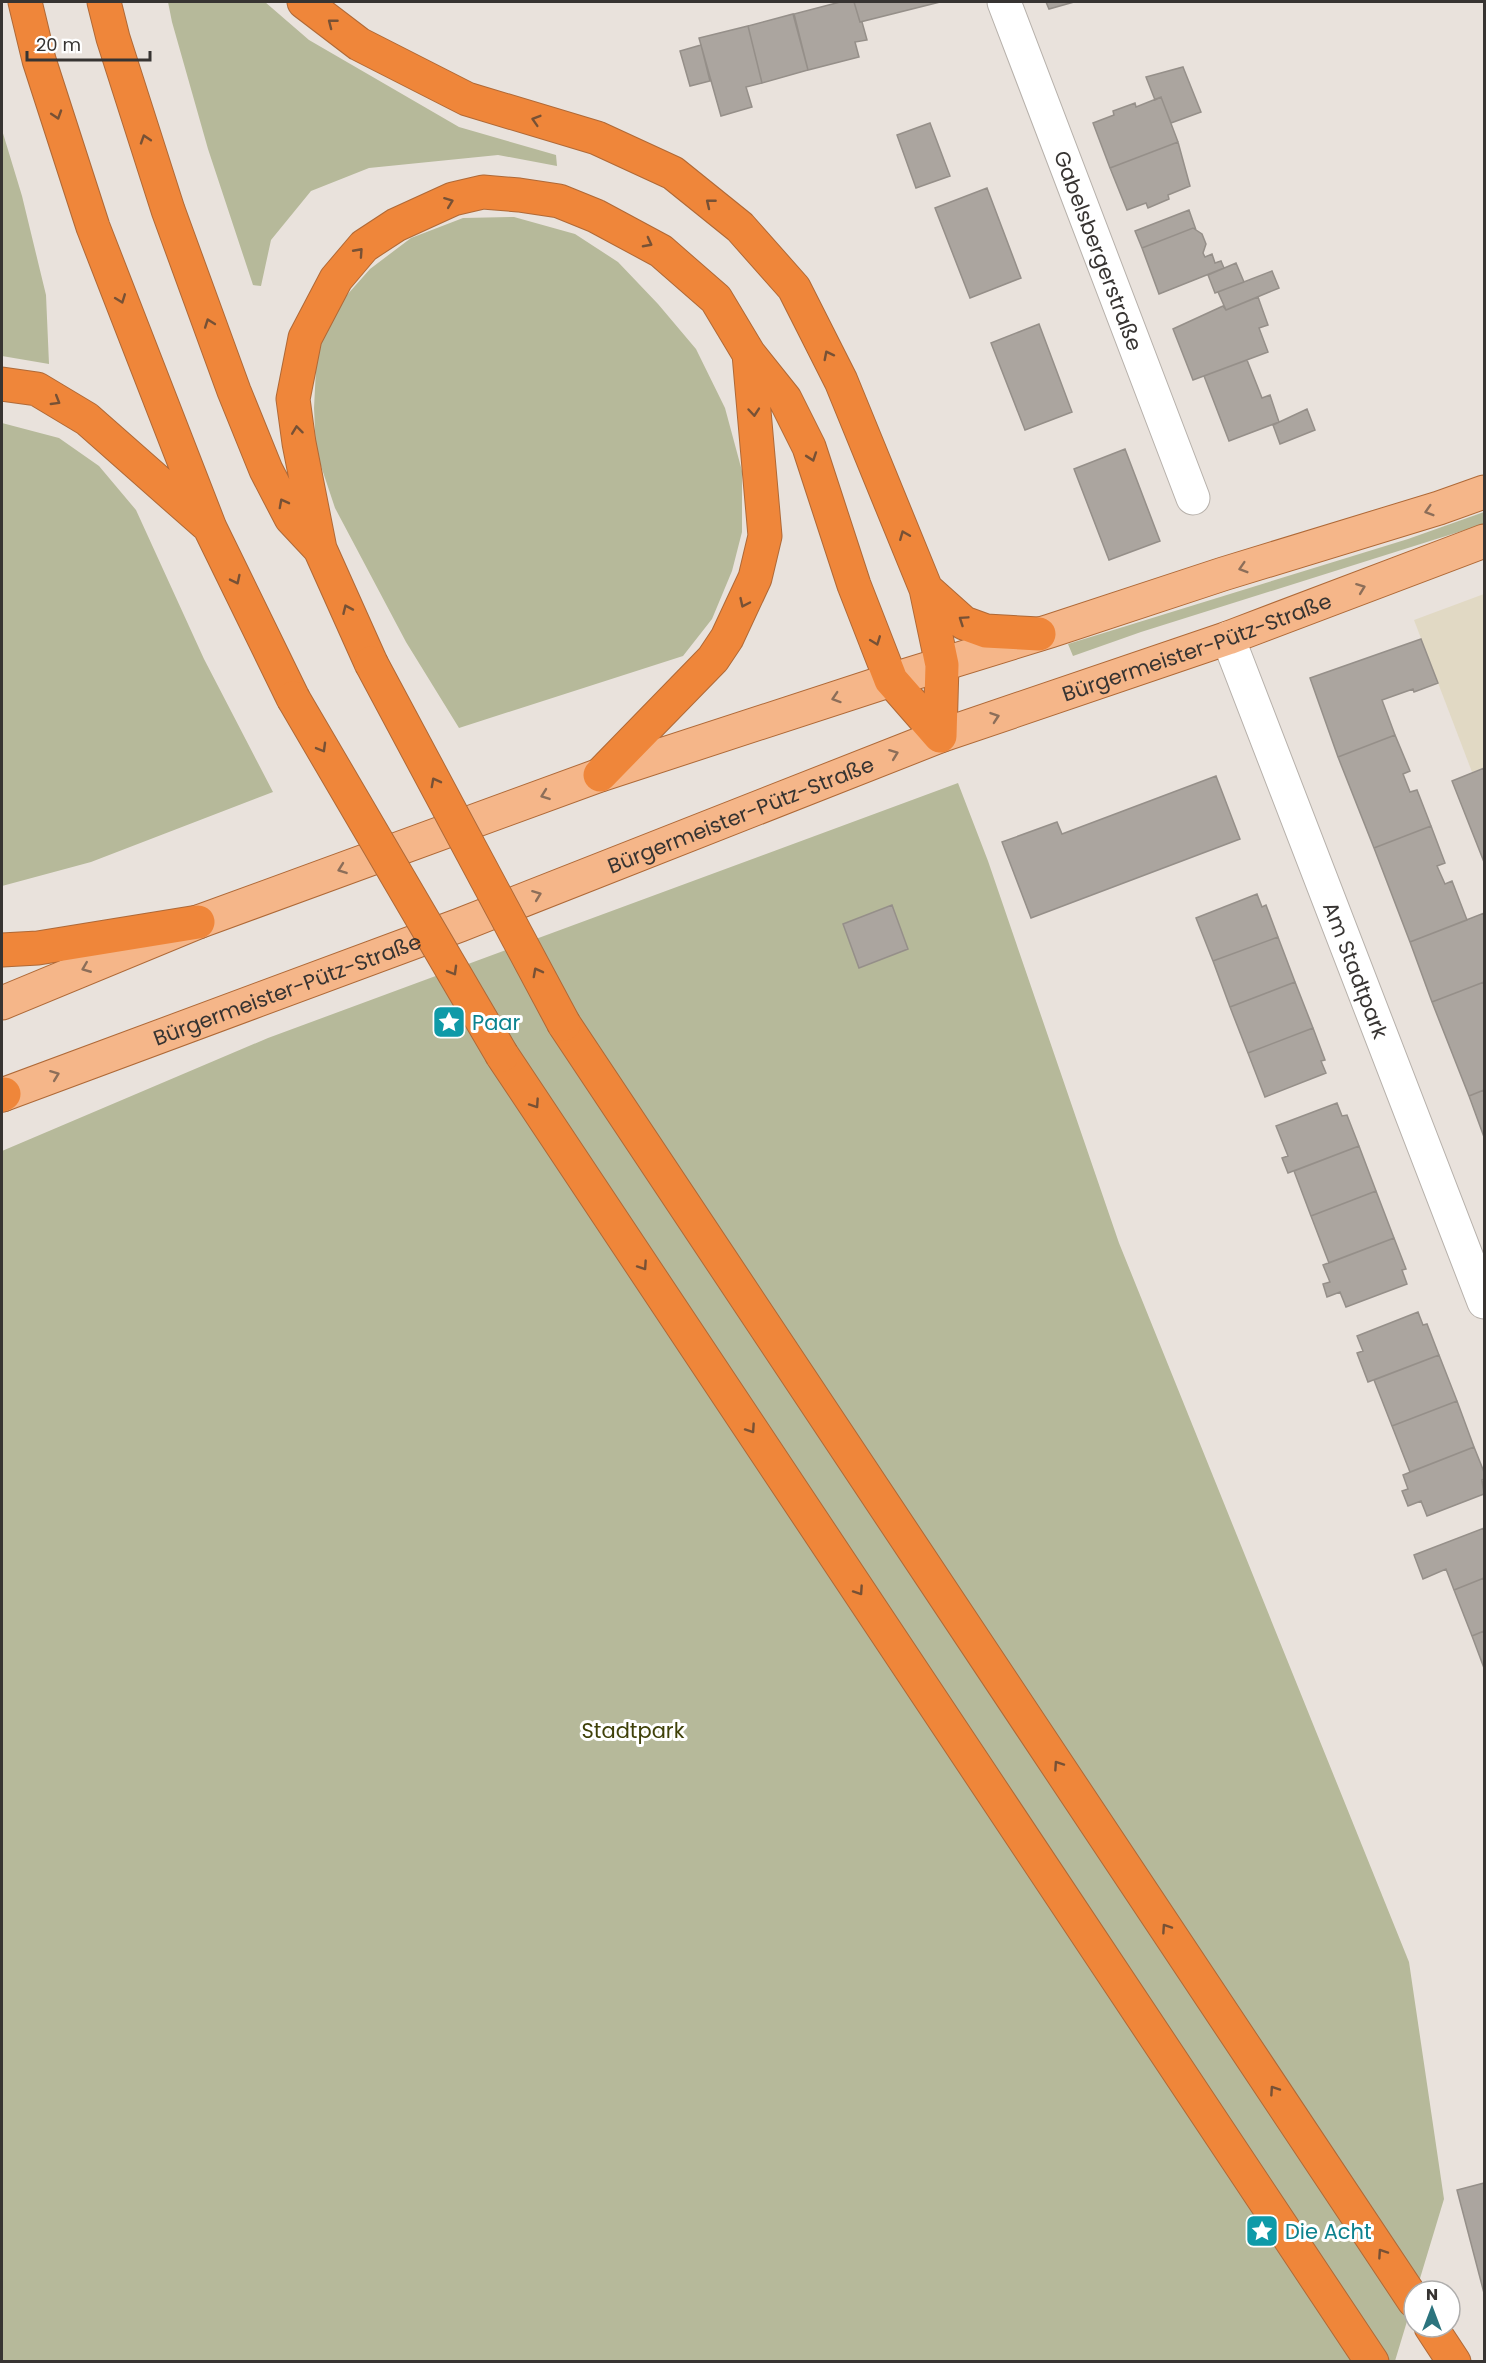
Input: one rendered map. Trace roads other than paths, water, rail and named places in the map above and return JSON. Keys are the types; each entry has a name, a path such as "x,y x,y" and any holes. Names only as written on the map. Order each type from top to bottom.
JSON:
{"highway":[{"path":"25,2 39,60 93,227 210,528 293,698 502,1055 1372,2361"},
{"path":"104,2 113,38 168,210 234,391 266,470 291,518 320,549"},
{"path":"304,2 359,44 467,99 597,138 673,173 740,227 794,288 841,381 926,589 942,665 940,736"},
{"path":"940,736 891,680 854,585 808,447 784,399 749,354 716,299 661,251 596,216 559,201 483,192 453,199 396,225 364,246 336,279 305,338 294,399 299,443 320,549 371,663 564,1024 1402,2283"},
{"path":"600,775 714,659 727,638 755,578 765,536 749,354"},
{"path":"2,384 37,389 87,419 210,528"},
{"path":"926,589 964,623 986,631 1039,634"},
{"path":"2,950 38,948 198,922"},
{"path":"1439,2339 1454,2361"}],"main road":[{"path":"2,1003 198,922 600,775 891,680 1485,492"},
{"name":"Bürgermeister-Pütz-Straße","path":"2,1095 404,947 940,736 1228,638 1485,541"}],"street":[{"name":"Gabelsbergerstraße","path":"1004,2 1193,498"},
{"name":"Am Stadtpark","path":"1228,638 1485,1302"}],"place":[{"name":"Paar","path":"449,1022"},
{"name":"Die Acht","path":"1262,2231"}],"park label":[{"name":"Stadtpark","path":"633,1730"}]}
